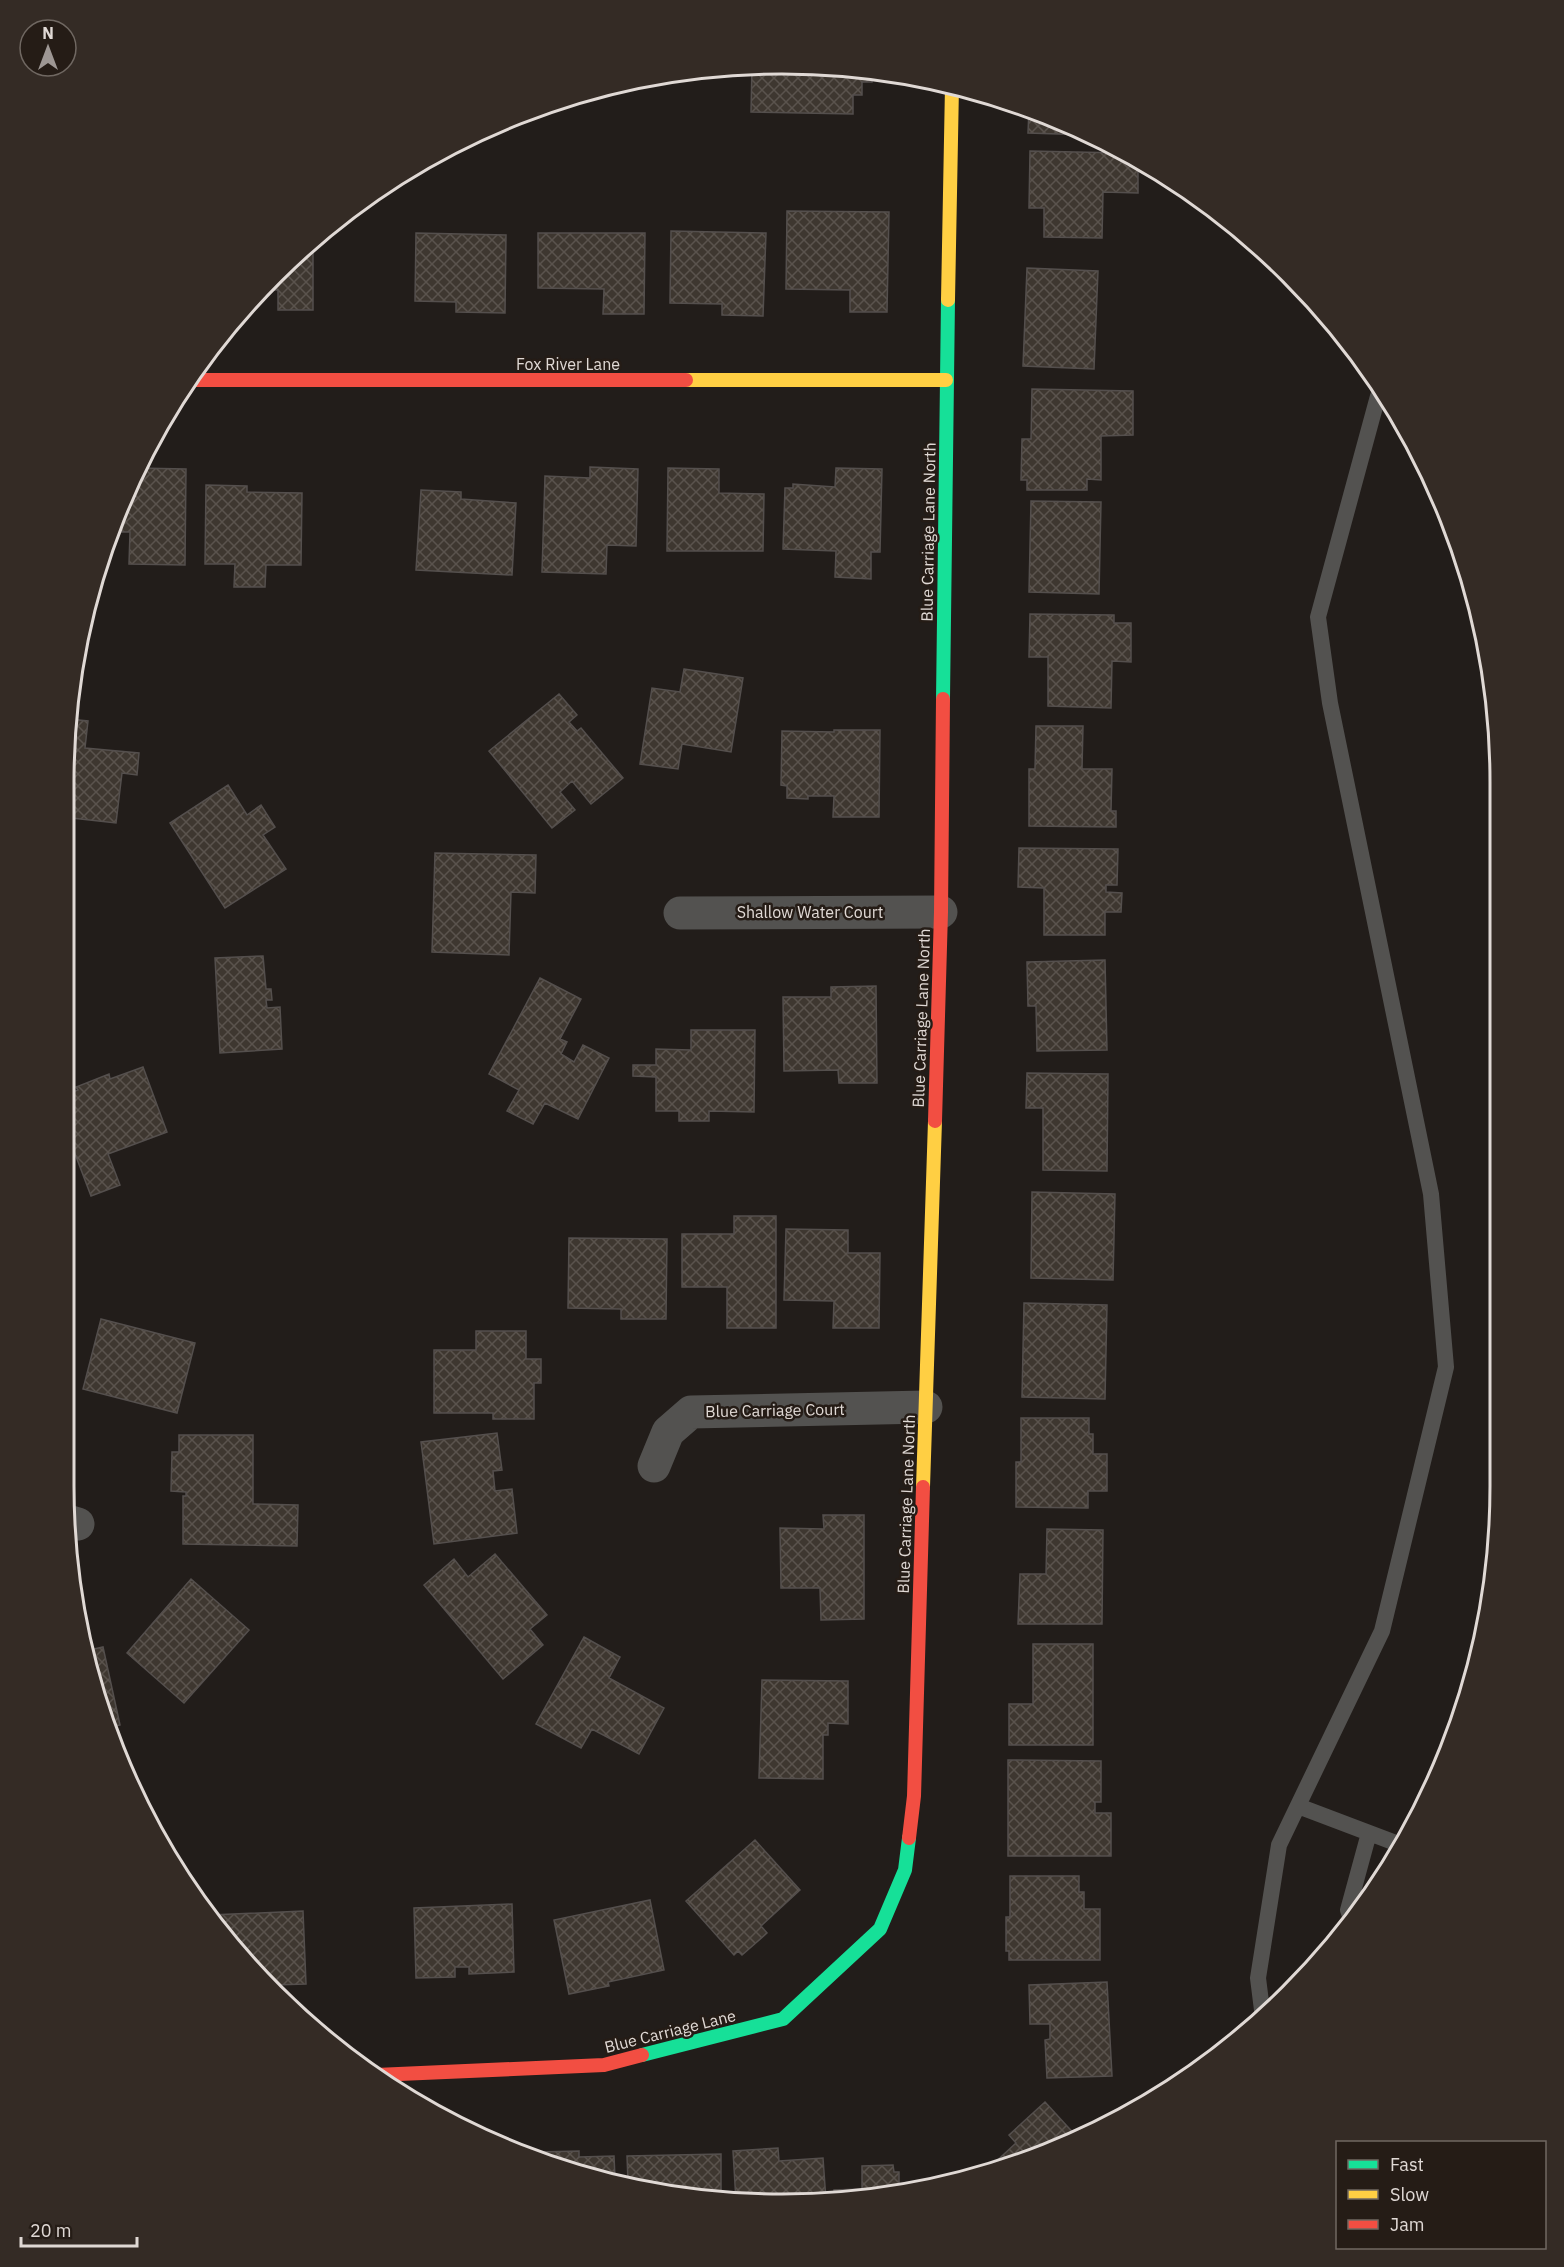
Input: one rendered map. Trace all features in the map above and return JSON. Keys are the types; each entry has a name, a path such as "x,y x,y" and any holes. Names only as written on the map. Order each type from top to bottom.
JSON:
{"street":[{"name":"Blue Carriage Lane North","path":"869,1940 880,1929 905,1870 914,1796 941,912 946,380 952,95"},
{"name":"Fox River Lane","path":"199,380 946,380"},
{"name":"Shallow Water Court","path":"680,913 941,912"},
{"name":"Blue Carriage Court","path":"654,1466 668,1432 691,1412 926,1407"},
{"name":"Blue Carriage Lane","path":"389,2074 604,2065 783,2019 869,1940"}],"lane":[{"path":"1262,2006 1258,1977 1279,1845 1382,1631 1446,1367 1431,1194 1330,703 1318,617 1377,398"},
{"path":"1298,1806 1394,1842"},
{"path":"1348,1910 1369,1833"}],"building":[{"path":"752,75 828,75 872,80 872,82 862,82 862,95 853,95 853,114 751,112"},
{"path":"1029,118 1068,134 1028,133"},
{"path":"1030,151 1106,153 1138,169 1138,193 1103,192 1102,238 1044,237 1044,208 1029,208"},
{"path":"787,211 889,212 887,312 850,312 850,290 786,289"},
{"path":"671,231 766,233 763,316 722,315 722,304 670,303"},
{"path":"416,233 506,235 505,313 456,312 456,302 415,301"},
{"path":"538,233 645,233 644,314 603,314 604,289 538,288"},
{"path":"313,251 313,310 278,310 278,290 273,290"},
{"path":"1027,268 1098,271 1094,369 1023,366"},
{"path":"1032,389 1133,391 1133,435 1101,436 1101,480 1087,479 1087,490 1027,490 1027,480 1021,480 1022,439 1031,439"},
{"path":"590,467 638,469 636,546 607,545 606,574 542,572 545,476 590,478"},
{"path":"147,468 186,469 185,565 129,564 130,532 119,532"},
{"path":"668,468 719,469 719,493 764,494 763,551 667,551"},
{"path":"836,468 882,469 880,552 871,552 871,579 835,577 836,551 783,549 785,488 793,488 793,484 835,487"},
{"path":"206,485 247,486 247,492 302,493 301,565 266,565 265,587 234,587 235,564 205,564"},
{"path":"421,490 461,492 461,499 516,503 512,575 416,570"},
{"path":"1031,501 1101,502 1099,594 1029,592"},
{"path":"1030,614 1114,615 1114,623 1131,623 1131,662 1112,661 1111,708 1048,706 1048,657 1029,657"},
{"path":"684,669 743,678 731,752 682,744 678,769 640,764 652,688 680,692"},
{"path":"559,694 577,715 569,722 577,731 581,728 623,778 591,804 572,781 560,792 575,810 552,828 489,751"},
{"path":"77,720 88,721 85,748 139,753 137,775 122,773 116,823 74,818"},
{"path":"1036,726 1083,726 1082,769 1112,769 1111,811 1116,811 1116,827 1029,826 1029,769 1035,769"},
{"path":"834,730 880,730 879,817 833,817 834,796 808,796 808,799 787,798 787,786 781,785 782,731 834,732"},
{"path":"228,785 247,815 261,805 275,827 263,835 286,869 225,908 170,823"},
{"path":"1019,848 1118,849 1117,885 1106,885 1106,892 1122,893 1121,912 1105,912 1105,935 1044,935 1044,888 1018,887"},
{"path":"435,853 536,855 535,893 511,892 509,955 432,952"},
{"path":"263,956 266,989 271,989 272,1000 266,1000 267,1008 280,1007 282,1049 220,1053 215,958"},
{"path":"1105,960 1107,1050 1037,1051 1036,1006 1028,1006 1027,962"},
{"path":"540,978 581,999 560,1039 567,1042 561,1054 574,1062 583,1045 609,1058 578,1119 545,1103 533,1124 507,1111 519,1090 489,1074"},
{"path":"876,986 877,1083 839,1083 838,1070 784,1071 783,997 831,997 831,987"},
{"path":"691,1030 755,1030 754,1112 709,1111 709,1121 679,1121 679,1111 656,1111 656,1077 633,1076 633,1065 656,1065 656,1049 691,1050"},
{"path":"143,1067 167,1132 108,1154 120,1185 91,1196 74,1151 74,1092 78,1090 76,1087 109,1074 110,1079"},
{"path":"1027,1073 1108,1074 1107,1171 1043,1170 1043,1108 1026,1108"},
{"path":"1032,1192 1115,1194 1113,1280 1031,1278"},
{"path":"734,1216 776,1216 776,1328 727,1328 727,1287 682,1287 682,1234 734,1234"},
{"path":"786,1229 848,1230 848,1253 880,1253 879,1328 833,1328 834,1301 784,1300"},
{"path":"569,1238 667,1239 666,1319 621,1319 621,1309 568,1308"},
{"path":"1024,1303 1107,1305 1105,1399 1022,1397"},
{"path":"101,1319 195,1343 177,1413 83,1389"},
{"path":"476,1331 526,1331 526,1359 541,1359 541,1383 534,1383 534,1419 493,1419 493,1413 434,1413 434,1350 476,1350"},
{"path":"1021,1418 1089,1418 1089,1434 1093,1434 1093,1454 1107,1454 1107,1491 1088,1491 1088,1508 1016,1507 1016,1462 1021,1462"},
{"path":"497,1433 502,1470 493,1471 495,1491 512,1489 517,1533 434,1544 421,1442"},
{"path":"179,1435 253,1435 253,1504 298,1505 297,1546 183,1544 183,1496 186,1496 186,1492 171,1491 172,1452 179,1452"},
{"path":"823,1515 864,1515 864,1619 821,1620 820,1588 781,1588 780,1528 824,1529"},
{"path":"1047,1529 1103,1530 1102,1624 1018,1624 1020,1574 1046,1574"},
{"path":"495,1554 547,1615 530,1629 543,1645 503,1679 424,1585 454,1559 468,1577"},
{"path":"191,1579 249,1630 184,1703 127,1653"},
{"path":"584,1637 620,1657 609,1678 664,1708 639,1754 592,1729 581,1748 536,1724"},
{"path":"1033,1644 1093,1644 1093,1745 1009,1745 1009,1704 1033,1704"},
{"path":"103,1647 120,1725 116,1726 111,1713 93,1649"},
{"path":"762,1680 848,1681 848,1724 828,1723 828,1735 823,1735 823,1779 759,1778"},
{"path":"1008,1760 1101,1761 1101,1802 1095,1802 1095,1813 1111,1813 1111,1856 1008,1856"},
{"path":"755,1840 800,1890 761,1926 767,1933 742,1955 738,1951 734,1955 686,1901"},
{"path":"1010,1876 1079,1876 1079,1892 1084,1892 1084,1909 1100,1909 1100,1960 1009,1960 1009,1951 1006,1951 1006,1917 1010,1917"},
{"path":"650,1900 664,1970 608,1982 609,1986 569,1994 554,1920"},
{"path":"512,1904 514,1972 469,1974 469,1967 455,1967 455,1977 416,1978 414,1908"},
{"path":"303,1911 306,1984 280,1985 249,1952 219,1915"},
{"path":"1107,1982 1112,2076 1047,2078 1045,2040 1050,2039 1050,2024 1030,2024 1029,1985"},
{"path":"1045,2102 1072,2131 998,2159 1016,2143 1009,2135"},
{"path":"778,2148 779,2161 823,2158 825,2192 782,2194 735,2192 733,2151"},
{"path":"579,2151 579,2157 614,2156 615,2173 554,2156 543,2152"},
{"path":"721,2154 721,2190 628,2176 627,2156"},
{"path":"893,2165 894,2172 899,2172 899,2183 862,2188 862,2166"}],"traffic: fast":[{"path":"943,699 948,300"},
{"path":"642,2055 783,2019 880,1929 905,1870 909,1838"}],"traffic: slow":[{"path":"948,300 952,95"},
{"path":"686,380 946,380"},
{"path":"923,1487 935,1121"}],"traffic: jam":[{"path":"199,380 686,380"},
{"path":"935,1121 941,912 943,699"},
{"path":"909,1838 914,1796 923,1487"},
{"path":"389,2074 604,2065 642,2055"}]}
